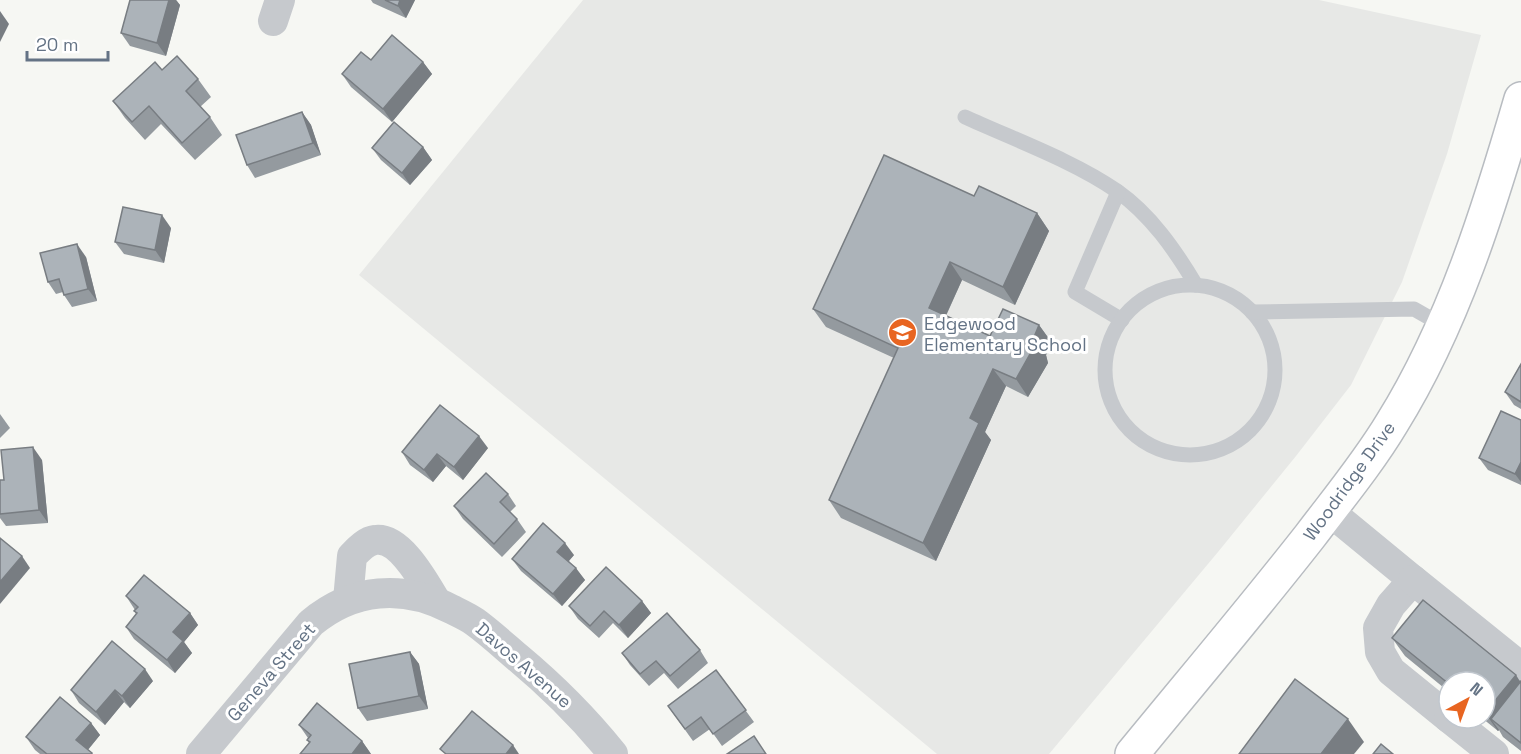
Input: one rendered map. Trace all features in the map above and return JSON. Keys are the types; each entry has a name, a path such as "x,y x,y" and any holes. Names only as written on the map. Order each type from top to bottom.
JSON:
{"street":[{"name":"Woodridge Drive","path":"1132,754 1364,467 1394,421 1442,325 1478,234 1500,172 1521,99"},
{"path":"1329,511 1521,667"},
{"path":"348,600 352,556 363,546 375,540 388,542 404,554 436,601"},
{"path":"1413,580 1391,605 1378,628 1380,652 1391,671 1437,708"},
{"name":"Geneva Street","path":"201,754 311,623 328,609 348,600 384,592"},
{"name":"Davos Avenue","path":"384,592 414,595 436,601 474,620 546,681 586,720 614,754"},
{"path":"1464,730 1494,754"}],"lane":[{"path":"965,117 1086,172 1118,192 1151,222 1178,254 1196,285"},
{"path":"1118,192 1075,292 1122,320"},
{"path":"1196,285 1227,293 1252,312 1269,339 1275,370 1270,400 1254,428 1229,447 1199,455 1167,453 1139,439 1118,416 1106,387 1105,356 1116,326 1137,303 1165,288 1196,285"},
{"path":"1252,312 1413,309 1442,325"}],"shaded area":[{"name":"Edgewood Elementary School","path":"583,0 1319,0 1481,35 1447,154 1402,282 1351,385 1218,552 1049,754 937,754 359,275"}],"building":[{"path":"130,0 169,0 157,43 121,33"},
{"path":"385,0 400,0 398,6"},
{"path":"392,35 423,62 383,109 342,74 361,52 371,60"},
{"path":"177,56 198,79 186,91 210,117 182,143 149,106 132,122 113,101 155,62 162,70"},
{"path":"302,112 313,143 247,165 236,135"},
{"path":"394,122 423,147 402,173 372,148"},
{"path":"884,155 974,196 979,186 1037,213 1003,287 950,262 929,308 990,336 1003,309 1039,325 1034,337 1035,345 1016,379 993,369 970,418 979,423 923,543 829,500 898,348 813,309"},
{"path":"123,207 162,215 155,250 115,242"},
{"path":"77,244 88,289 64,295 59,279 48,282 40,253"},
{"path":"1521,364 1521,402 1505,392"},
{"path":"440,405 479,436 454,467 437,454 424,470 402,452"},
{"path":"1501,411 1521,420 1521,462 1515,474 1479,458"},
{"path":"33,447 39,510 0,514 0,480 4,480 1,450"},
{"path":"486,473 508,494 500,502 517,519 494,544 454,506"},
{"path":"543,523 565,543 557,552 576,568 553,594 512,559"},
{"path":"0,538 22,556 0,582"},
{"path":"606,567 642,601 619,625 604,611 590,626 569,606"},
{"path":"144,575 190,613 173,632 183,641 167,660 126,627 137,613 134,611 138,607 126,596"},
{"path":"1423,600 1516,675 1497,698 1497,670 1437,670 1437,674 1392,638"},
{"path":"667,613 700,650 670,676 656,661 640,674 622,653"},
{"path":"112,641 145,669 122,696 115,690 96,712 71,690"},
{"path":"410,652 419,696 358,708 349,664"},
{"path":"716,670 746,710 713,734 701,717 685,729 668,706"},
{"path":"1295,679 1348,719 1321,754 1239,754"},
{"path":"1521,681 1521,743 1497,724 1497,711"},
{"path":"60,697 91,723 76,740 91,754 47,754 26,737"},
{"path":"317,703 362,741 352,754 300,754 310,742 307,740 311,735 299,725"},
{"path":"472,711 513,745 506,754 446,754 440,749"},
{"path":"754,736 766,754 727,754"},
{"path":"1381,744 1393,754 1373,754"}],"place":[{"name":"Edgewood Elementary School","path":"903,333"}]}
